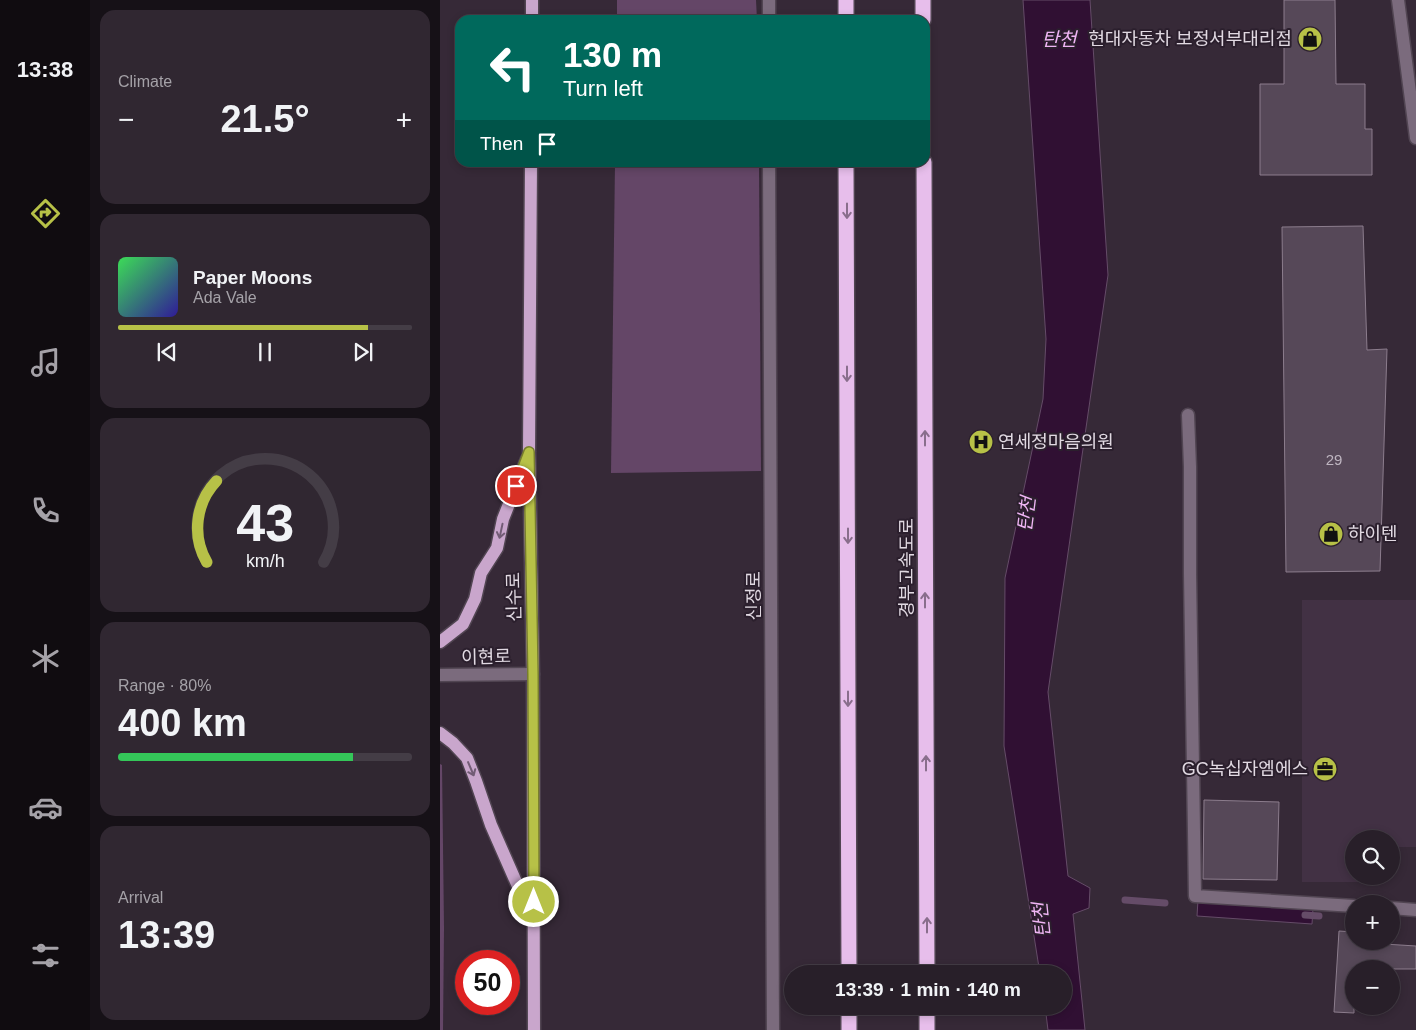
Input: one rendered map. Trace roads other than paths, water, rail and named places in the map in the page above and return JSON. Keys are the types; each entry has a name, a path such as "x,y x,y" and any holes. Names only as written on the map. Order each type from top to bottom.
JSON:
{"highway":[{"path":"846,0 846,15"},
{"path":"923,0 923,15"},
{"path":"846,167 849,965"},
{"name":"경부고속도로","path":"924,167 927,965"},
{"path":"849,1015 849,1030"},
{"path":"927,1015 927,1030"}],"main road":[{"path":"532,0 532,15"},
{"name":"신수로","path":"531,167 529,452 533,674 534,1030"},
{"path":"440,642 463,624 475,599 481,573 497,548 504,519 529,452"},
{"path":"440,733 467,758 491,825 534,921"}],"street":[{"path":"769,0 769,15"},
{"path":"1398,0 1416,138"},
{"name":"신정로","path":"769,167 773,1030"},
{"path":"1188,414 1195,896 1345,905"},
{"name":"이현로","path":"440,675 533,674"},
{"path":"1400,909 1416,910"}],"water":[{"name":"탄천","path":"1023,0 1090,0 1108,275 1048,692 1068,876 1090,888 1089,908 1073,914 1085,1030 1048,1030 1046,1015 1072,1015 1072,965 1039,965 1004,746 1005,578 1043,399 1046,339"},
{"path":"1198,900 1313,908 1312,924 1197,916"}],"waterway":[{"path":"1125,900 1165,903"},
{"path":"1305,915 1319,916"}],"place":[{"name":"현대자동차 보정서부대리점","path":"1310,39"},
{"name":"연세정마음의원","path":"981,442"},
{"name":"하이텐","path":"1331,534"},
{"name":"GC녹십자엠에스","path":"1325,769"}]}
